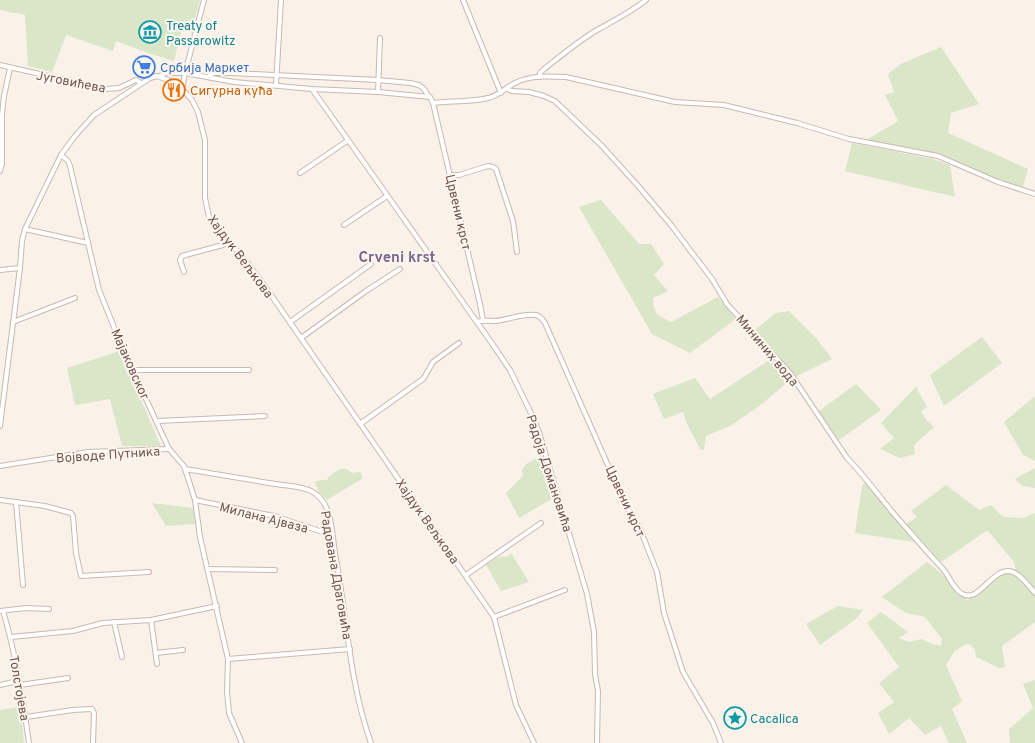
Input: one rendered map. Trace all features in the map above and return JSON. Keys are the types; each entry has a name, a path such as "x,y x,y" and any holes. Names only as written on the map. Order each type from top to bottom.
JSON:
{"street":[{"path":"182,89 204,0"},
{"path":"276,85 281,0"},
{"path":"463,0 501,93"},
{"path":"539,77 540,73 544,69 574,46 598,29 622,17 646,0"},
{"path":"378,92 380,38"},
{"name":"Југовићева","path":"0,66 106,89 119,88 136,80 141,83"},
{"path":"1,170 2,115 4,96 10,68"},
{"path":"208,77 213,73 218,72 378,80 419,85 428,94 433,103 489,98 501,93 514,83 529,78 549,76 566,77 675,102 724,105 797,123 849,139 938,156 998,182 1035,194"},
{"path":"0,426 1,405 20,268 22,241 25,230 61,155 74,136 94,115 141,83 154,76 160,76 166,73 185,73 221,80 312,89 378,92 429,97"},
{"name":"Хајдук Вељкова","path":"160,76 182,89 192,100 201,122 205,140 205,198 209,217 249,265 290,322 494,617 516,706 534,743"},
{"name":"Радоја Домановића","path":"312,89 347,141 510,370 530,409 539,432 587,594 594,632 595,674 598,691 596,743"},
{"name":"Мининих вода","path":"507,89 512,91 528,92 544,96 555,101 602,146 634,181 707,273 727,304 790,373 847,458 947,574 960,593 965,595 973,595 1000,573 1008,571 1016,573 1035,593"},
{"name":"Црвени крст","path":"433,103 483,314 482,320"},
{"path":"300,173 347,141"},
{"name":"Мајаковског","path":"61,155 68,161 70,166 99,290 122,347 134,370 169,449 185,469 195,500 200,536 228,659 227,692 229,713 242,743"},
{"path":"450,175 459,175 488,166 496,169 513,222 517,252"},
{"path":"344,226 387,196"},
{"path":"25,230 88,243"},
{"path":"184,272 180,260 182,256 223,245 229,241"},
{"path":"290,322 371,264"},
{"path":"0,270 20,268"},
{"path":"301,338 366,291 400,269"},
{"path":"13,322 75,298"},
{"name":"Црвени крст","path":"477,322 482,320 495,321 533,315 540,317 545,323 626,506 640,529 657,572 664,613 683,672 713,723 721,743"},
{"path":"360,424 426,376 433,362 459,343"},
{"path":"134,370 248,370"},
{"path":"157,421 265,416"},
{"name":"Војводе Путника","path":"0,466 88,452 169,449"},
{"name":"Радована Драговића","path":"185,469 310,491 318,496 326,507 330,517 357,695 364,725 371,743"},
{"path":"0,500 45,506 71,513 76,553 81,576 149,572"},
{"name":"Милана Ајваза","path":"195,500 274,516 332,534"},
{"path":"16,502 23,584"},
{"path":"466,576 541,523"},
{"path":"208,569 275,570"},
{"path":"494,617 565,590"},
{"path":"11,638 73,631 103,623 151,620 217,606"},
{"path":"2,611 26,608 49,609"},
{"name":"Толстојева","path":"2,611 11,638 26,717 29,743"},
{"path":"151,620 157,664"},
{"path":"114,622 122,657"},
{"path":"228,659 350,649"},
{"path":"156,653 183,650"},
{"path":"20,685 68,678"},
{"path":"0,685 13,682"},
{"path":"26,717 73,710 92,709 94,713 93,743"}],"green space":[{"path":"0,0 200,0 192,28 183,25 174,61 116,41 113,51 66,35 52,72 28,66 25,15 0,10"},
{"path":"941,47 979,104 951,113 948,133 1028,169 1022,190 938,156 863,142 898,121 885,95 894,92 888,74 901,64"},
{"path":"852,143 933,159 950,165 955,197 845,171"},
{"path":"601,200 639,244 651,244 664,264 654,275 668,291 653,298 655,311 659,316 671,322 718,297 736,319 690,353 652,334 579,207"},
{"path":"789,311 817,339 832,359 795,377 755,330 776,313"},
{"path":"982,337 1002,363 944,406 930,375"},
{"path":"120,351 161,446 122,446 110,399 75,405 67,368"},
{"path":"771,359 790,380 758,407 730,426 706,436 704,450 700,449 687,424 683,412 664,419 653,394 695,378 710,399"},
{"path":"856,384 881,410 839,440 819,411"},
{"path":"916,387 927,407 921,412 934,427 914,445 915,454 900,458 880,449 894,438 881,423"},
{"path":"1035,396 1035,461 1023,455 1004,422"},
{"path":"543,455 555,497 519,518 506,493 523,476 522,470 526,464"},
{"path":"1035,468 1035,488 1023,486 1015,479"},
{"path":"340,469 347,469 353,473 360,472 363,478 327,500 319,492 315,482 327,480 329,476"},
{"path":"865,482 915,542 855,533 862,486"},
{"path":"946,485 979,510 991,505 1003,517 1024,518 1035,513 1035,622 1002,646 1005,667 999,668 976,657 975,650 971,645 966,644 955,651 946,665 962,701 952,709 967,743 949,743 941,726 925,735 909,718 889,734 878,713 894,702 879,683 899,667 867,623 881,612 908,632 899,638 909,642 922,639 932,644 941,646 942,639 925,617 906,613 882,597 927,562 941,573 967,600 1004,574 1016,572 1014,562 989,532 986,531 940,563 906,524 917,517 911,511"},
{"path":"152,503 193,508 195,524 166,526"},
{"path":"511,553 529,582 501,591 486,565 499,558 507,557"},
{"path":"838,606 863,610 856,619 820,645 806,624"},
{"path":"1035,680 1035,743 1010,743 1009,729 1033,708 1023,684"},
{"path":"21,707 24,743 0,743 0,710"}],"place":[{"name":"Treaty of Passarowitz","path":"150,32"},
{"name":"Србија Маркет","path":"144,67"},
{"name":"Сигурна кућа","path":"174,90"},
{"name":"Cacalica","path":"735,718"}],"district":[{"name":"Crveni krst","path":"397,257"}]}
